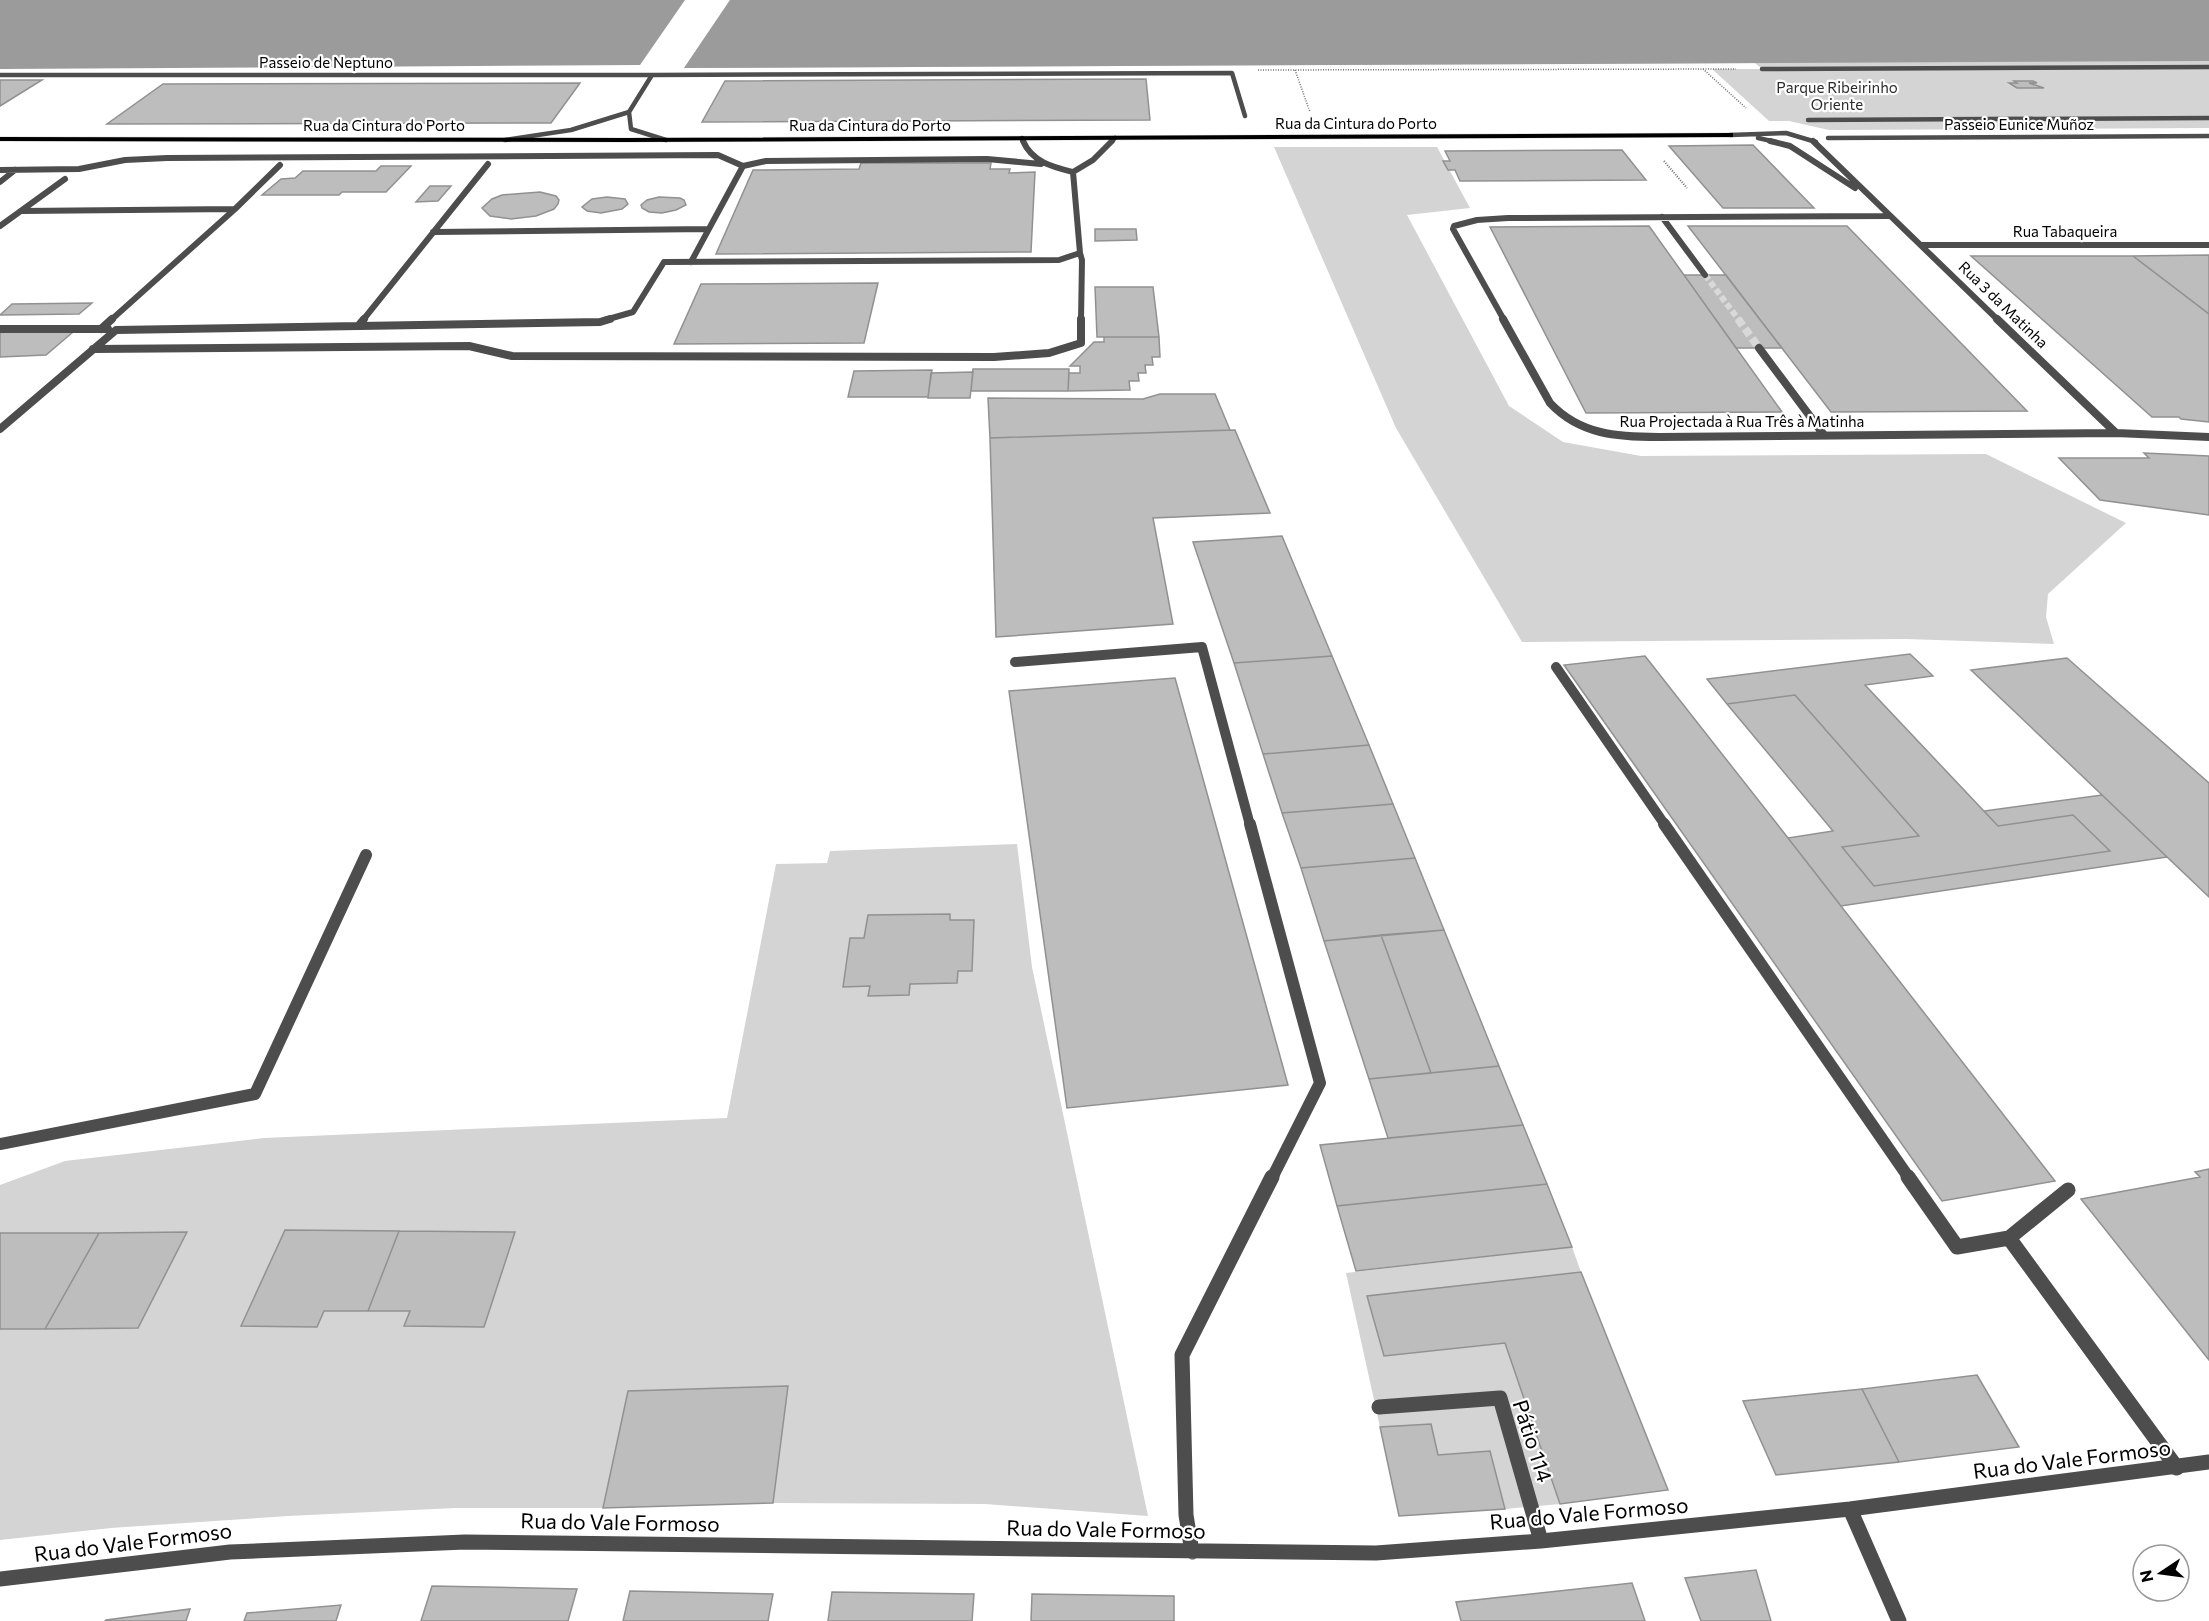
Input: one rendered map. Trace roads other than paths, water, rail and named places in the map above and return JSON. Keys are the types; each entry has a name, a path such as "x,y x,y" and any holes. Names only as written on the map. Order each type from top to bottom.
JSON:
{"main road":[{"name":"Rua da Cintura do Porto","path":"0,139 666,140 1730,135"}],"street":[{"path":"1762,69 2209,67"},
{"name":"Passeio de Neptuno","path":"0,75 1232,73 1245,116"},
{"path":"652,75 629,112 631,129 641,135 666,140"},
{"path":"504,140 571,130 629,112"},
{"path":"1808,120 2209,118"},
{"name":"Rua 3 da Matinha","path":"1730,135 1771,132 1805,137 1822,147 1870,198 2116,433"},
{"name":"Rua 3 da Matinha","path":"1730,135 1768,139 1786,144 1870,198"},
{"path":"2199,136 2209,143"},
{"name":"Passeio Eunice Muñoz","path":"1828,138 2209,136"},
{"path":"1022,138 1026,149 1041,164"},
{"path":"0,170 79,169 125,160 179,158 718,155 743,166 766,161 790,160 987,159 1041,164 1073,172 1093,160 1115,138"},
{"path":"360,325 488,164"},
{"path":"101,329 235,209 280,165"},
{"path":"691,262 743,166"},
{"path":"0,182 15,170"},
{"path":"93,349 470,346 512,356 994,357 1049,353 1081,343 1082,260 1073,172"},
{"path":"0,226 65,179"},
{"path":"21,211 235,209"},
{"name":"Rua Projectada à Rua Três à Matinha","path":"1889,216 1497,218 1459,224 1453,228 1550,403 1563,418 1601,434 1627,436 2116,433 2209,437"},
{"path":"1662,217 1705,275"},
{"path":"433,232 708,229"},
{"name":"Rua Tabaqueira","path":"1921,245 2209,245"},
{"path":"0,329 600,322 633,312 664,262 1059,260 1080,253"},
{"path":"0,429 116,330 126,329"},
{"path":"1759,348 1824,435"},
{"path":"1015,662 1202,647 1320,1083 1182,1354 1186,1515 1192,1552"},
{"path":"1556,667 1957,1247 2009,1238 2068,1190"},
{"path":"0,1144 255,1094 366,855"},
{"path":"2009,1238 2177,1468"},
{"name":"Pátio 114","path":"1379,1407 1500,1398 1542,1541"},
{"name":"Rua do Vale Formoso","path":"0,1579 230,1552 465,1542 1376,1553 1542,1541 1850,1509 2209,1462"},
{"path":"1850,1509 1899,1621"}],"tunnel":[{"path":"1705,275 1739,320"},
{"path":"1738,319 1759,348"}],"park label":[{"name":"Parque Ribeirinho Oriente","path":"1837,96"}]}
